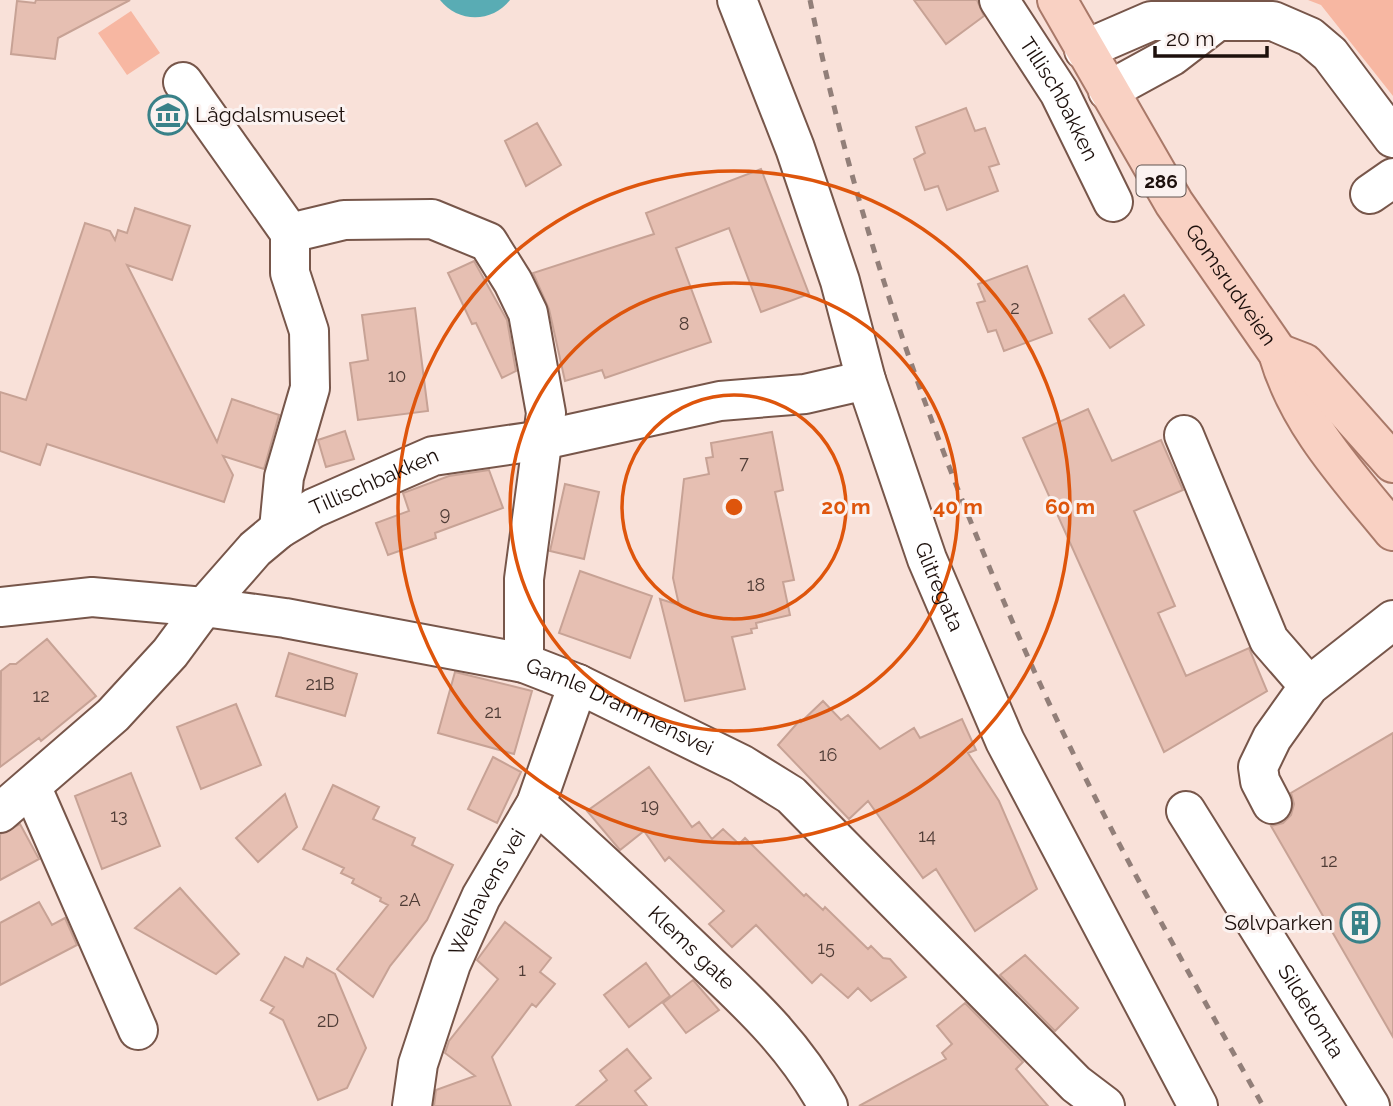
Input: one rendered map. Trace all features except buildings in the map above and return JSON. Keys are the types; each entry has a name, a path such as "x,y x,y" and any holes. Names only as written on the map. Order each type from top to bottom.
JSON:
{"main road":[{"name":"Gomsrudveien","path":"1057,0 1181,214 1279,353 1286,379 1313,432 1393,531"},
{"name":"Gomsrudveien","path":"1279,353 1304,363 1393,463"}],"street":[{"name":"Glitregata","path":"737,0 800,160 840,281 866,380 927,559 1005,741 1198,1106"},
{"name":"Tillischbakken","path":"999,0 1059,92 1113,202"},
{"path":"1084,50 1151,21 1273,21 1310,37 1351,80 1393,138"},
{"path":"1108,91 1172,56 1215,23"},
{"path":"183,82 290,233 290,273 309,331 310,388 284,477 279,529"},
{"path":"290,233 344,220 432,219 488,242 528,313 546,413 524,579 524,663"},
{"name":"Tillischbakken","path":"0,813 113,715 170,653 204,607 255,549 279,529 371,481 433,456 543,440 720,401 805,394 866,380"},
{"path":"1184,435 1269,640 1308,687"},
{"name":"Gamle Drammensvei","path":"0,607 92,597 204,607 285,618 524,663 578,684 741,764 791,795 1008,1017 1076,1084 1105,1106"},
{"path":"1272,803 1260,781 1258,767 1272,738 1308,687 1393,620"},
{"name":"Welhavens vei","path":"412,1106 418,1065 451,964 481,897 536,804 578,684"},
{"path":"32,788 138,1030"},
{"name":"Klems gate","path":"536,804 585,846 766,1020 807,1068 828,1106"},
{"name":"Sildetomta","path":"1186,811 1370,1106"}],"shaded area":[{"path":"1308,0 1393,0 1393,96 1321,5"},
{"path":"131,11 160,53 127,75 98,33"}],"water":[{"path":"440,0 510,0 494,13 475,17 456,13"}],"railway":[{"path":"810,0 848,161 871,241 924,399 984,554 1043,691 1102,812 1263,1106"}],"place":[{"name":"Lågdalsmuseet","path":"168,115"},
{"name":"Sølvparken","path":"1360,923"}]}
